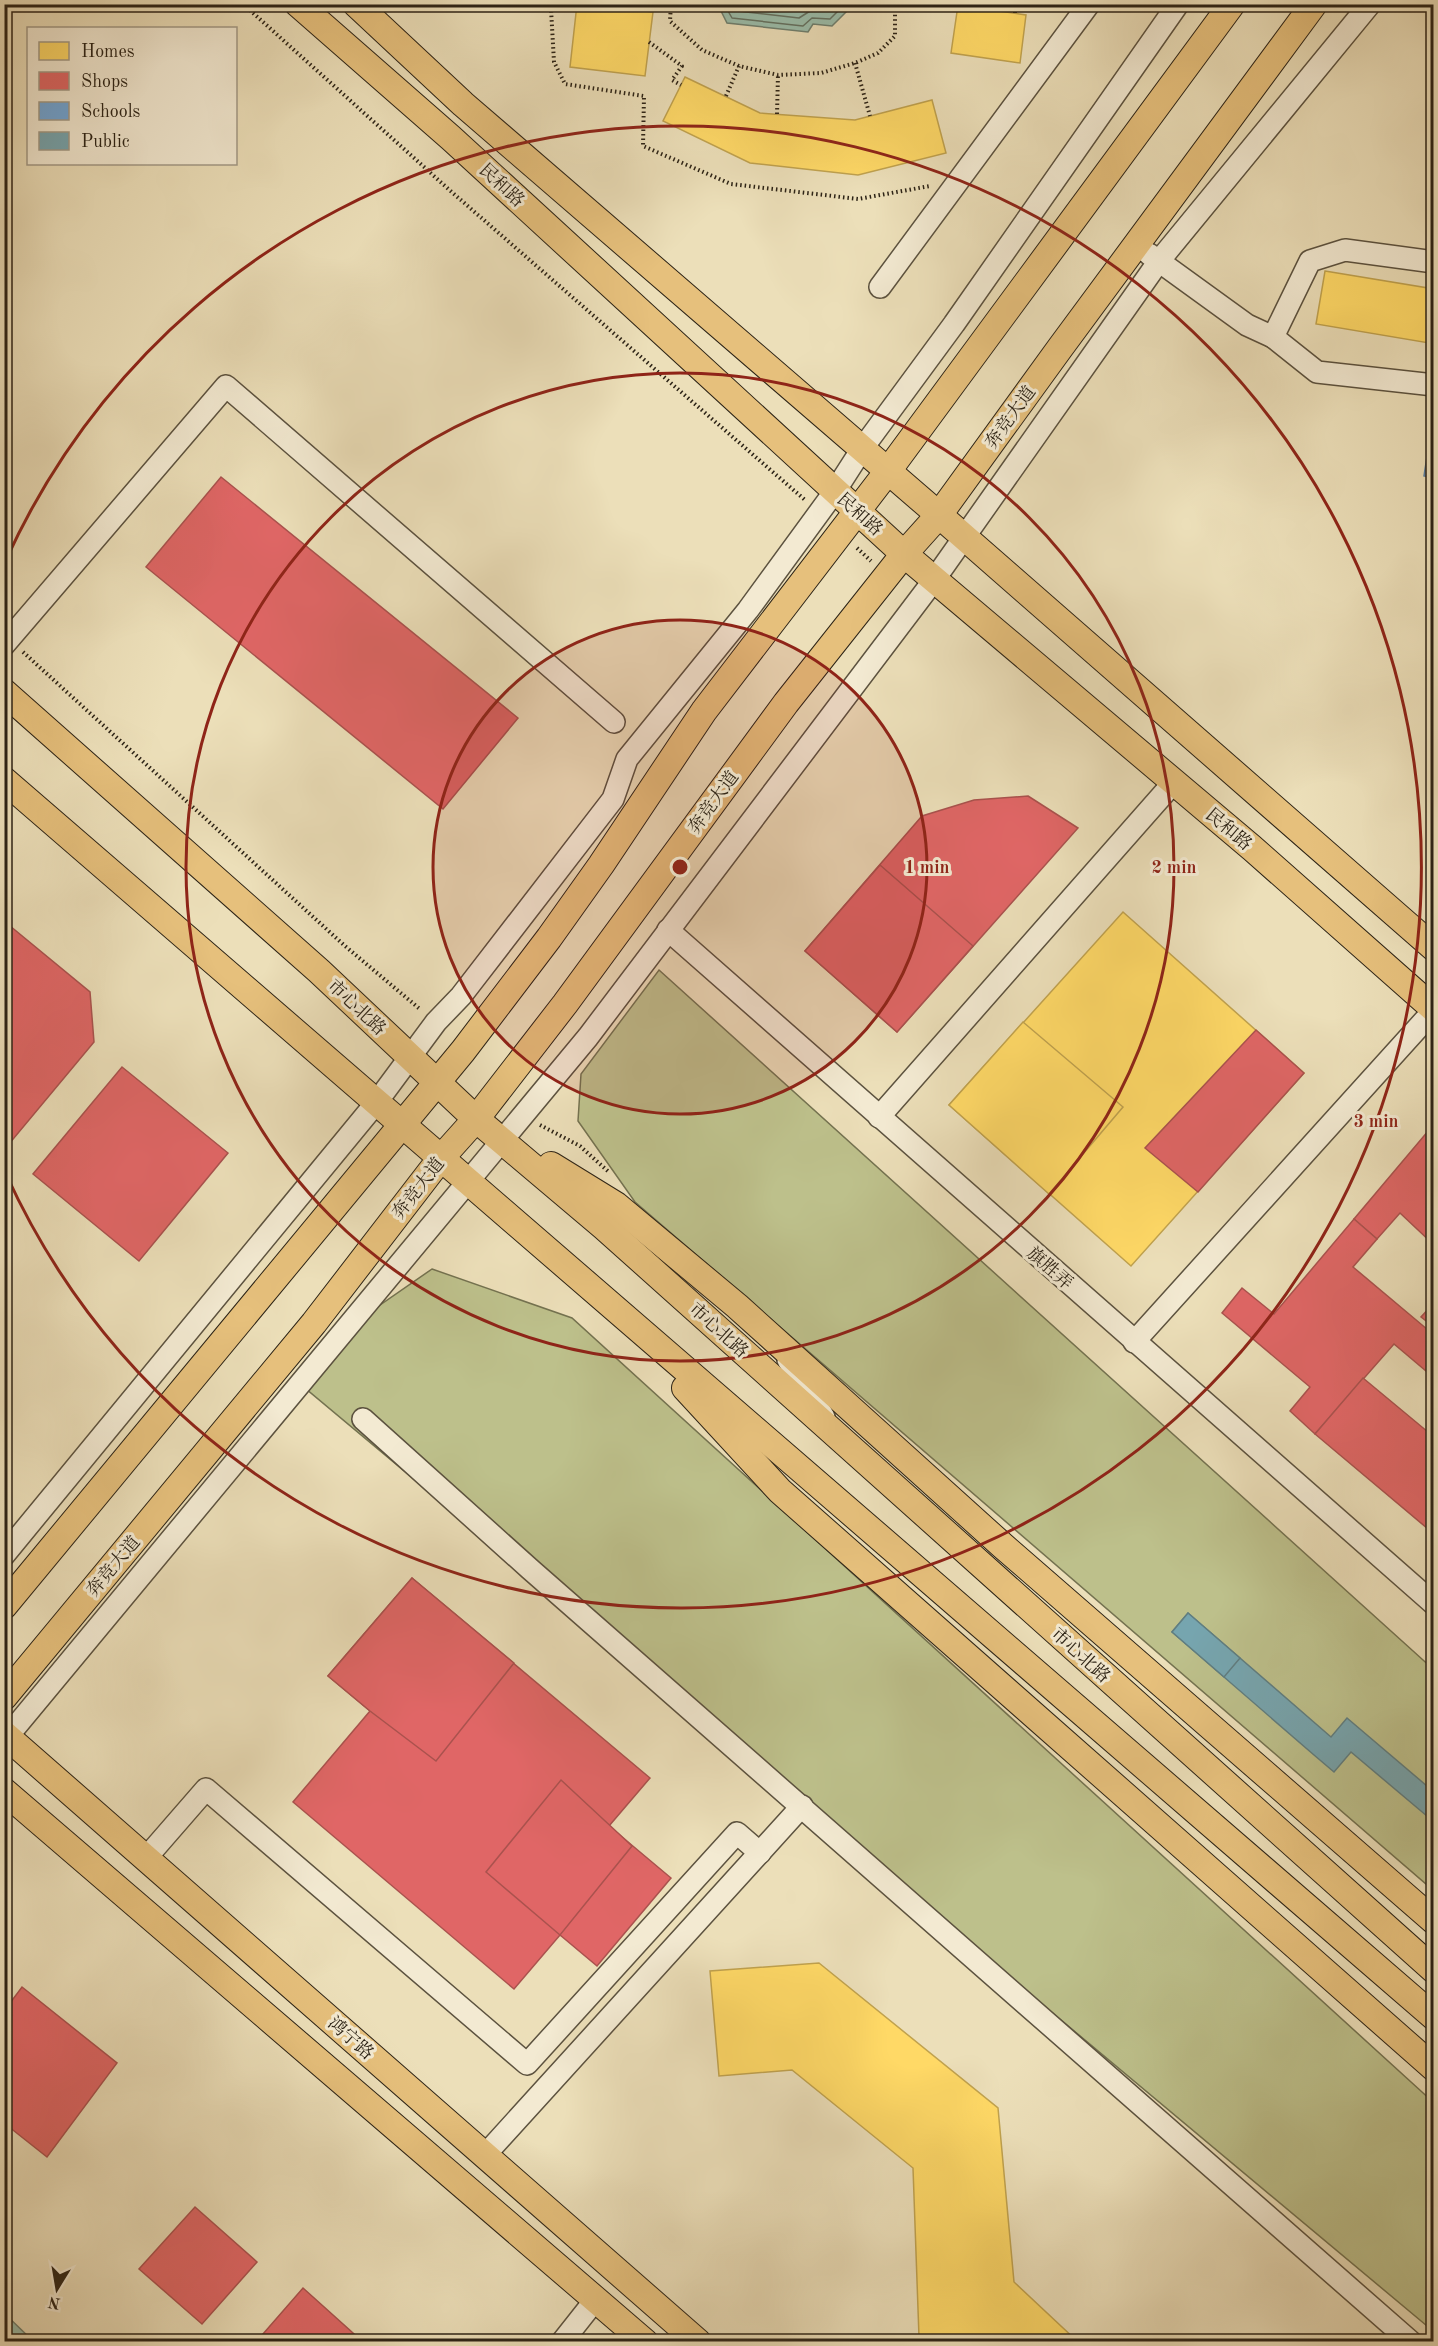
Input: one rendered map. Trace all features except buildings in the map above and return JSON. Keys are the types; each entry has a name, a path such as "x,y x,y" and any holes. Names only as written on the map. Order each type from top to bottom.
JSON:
{"main road":[{"name":"民和路","path":"298,4 451,138 904,554 1174,782 1434,1009"},
{"name":"民和路","path":"356,4 463,104 939,515 1434,948"},
{"path":"4,1606 438,1083 549,938 704,711 888,471 1232,4"},
{"name":"奔竞大道","path":"4,1697 314,1323 441,1158 476,1119 565,1004 786,703 886,576 939,515 1314,4"},
{"name":"市心北路","path":"4,692 319,971 476,1119 503,1138 604,1227 1434,1970"},
{"path":"4,780 1434,2017"},
{"path":"503,1138 616,1205 737,1306 1003,1546 1434,1921"},
{"path":"597,1293 780,1491 1434,2068"},
{"name":"鸿宁路","path":"6,1736 698,2342"},
{"path":"4,1791 645,2342"}],"street":[{"path":"880,287 1089,4"},
{"path":"4,1555 376,1103 436,1022 461,996 613,799 627,759 748,610 819,513 1178,4"},
{"path":"6,1736 588,1037 934,580 1159,261 1370,4"},
{"path":"1137,244 1247,325 1273,337 1317,372 1434,385"},
{"path":"1273,337 1310,261 1345,250 1434,262"},
{"path":"7,642 226,386 614,722"},
{"path":"879,1117 1174,782"},
{"name":"旗胜弄","path":"668,930 1434,1604"},
{"path":"1134,1342 1434,1009"},
{"path":"779,1345 834,1433"},
{"path":"363,1419 530,1569 1411,2342"},
{"path":"146,1858 206,1789 527,2064 737,1833 760,1853"},
{"path":"485,2155 802,1806"},
{"path":"562,2342 596,2299"}],"path":[{"path":"243,4 454,194 819,513"},
{"path":"513,4 551,9 554,62 565,84 644,96 643,146 731,184 858,199 957,181"},
{"path":"671,4 669,21 702,50 739,66 778,75 821,73 855,63 878,53 895,36 895,4"},
{"path":"1015,4 1015,13"},
{"path":"649,42 682,66 672,80 681,85"},
{"path":"855,63 870,116"},
{"path":"726,96 739,66"},
{"path":"777,114 778,75"},
{"path":"840,532 886,576"},
{"path":"7,642 345,946 436,1022"}],"green space":[{"path":"659,970 1433,1669 1433,1890 635,1202 578,1121 581,1074"},
{"path":"432,1269 572,1318 1433,2102 1433,2331 299,1383 331,1339"}],"water":[{"path":"718,5 853,5 832,26 813,24 808,32 727,23"},
{"path":"5,2314 33,2341 5,2341"}]}
